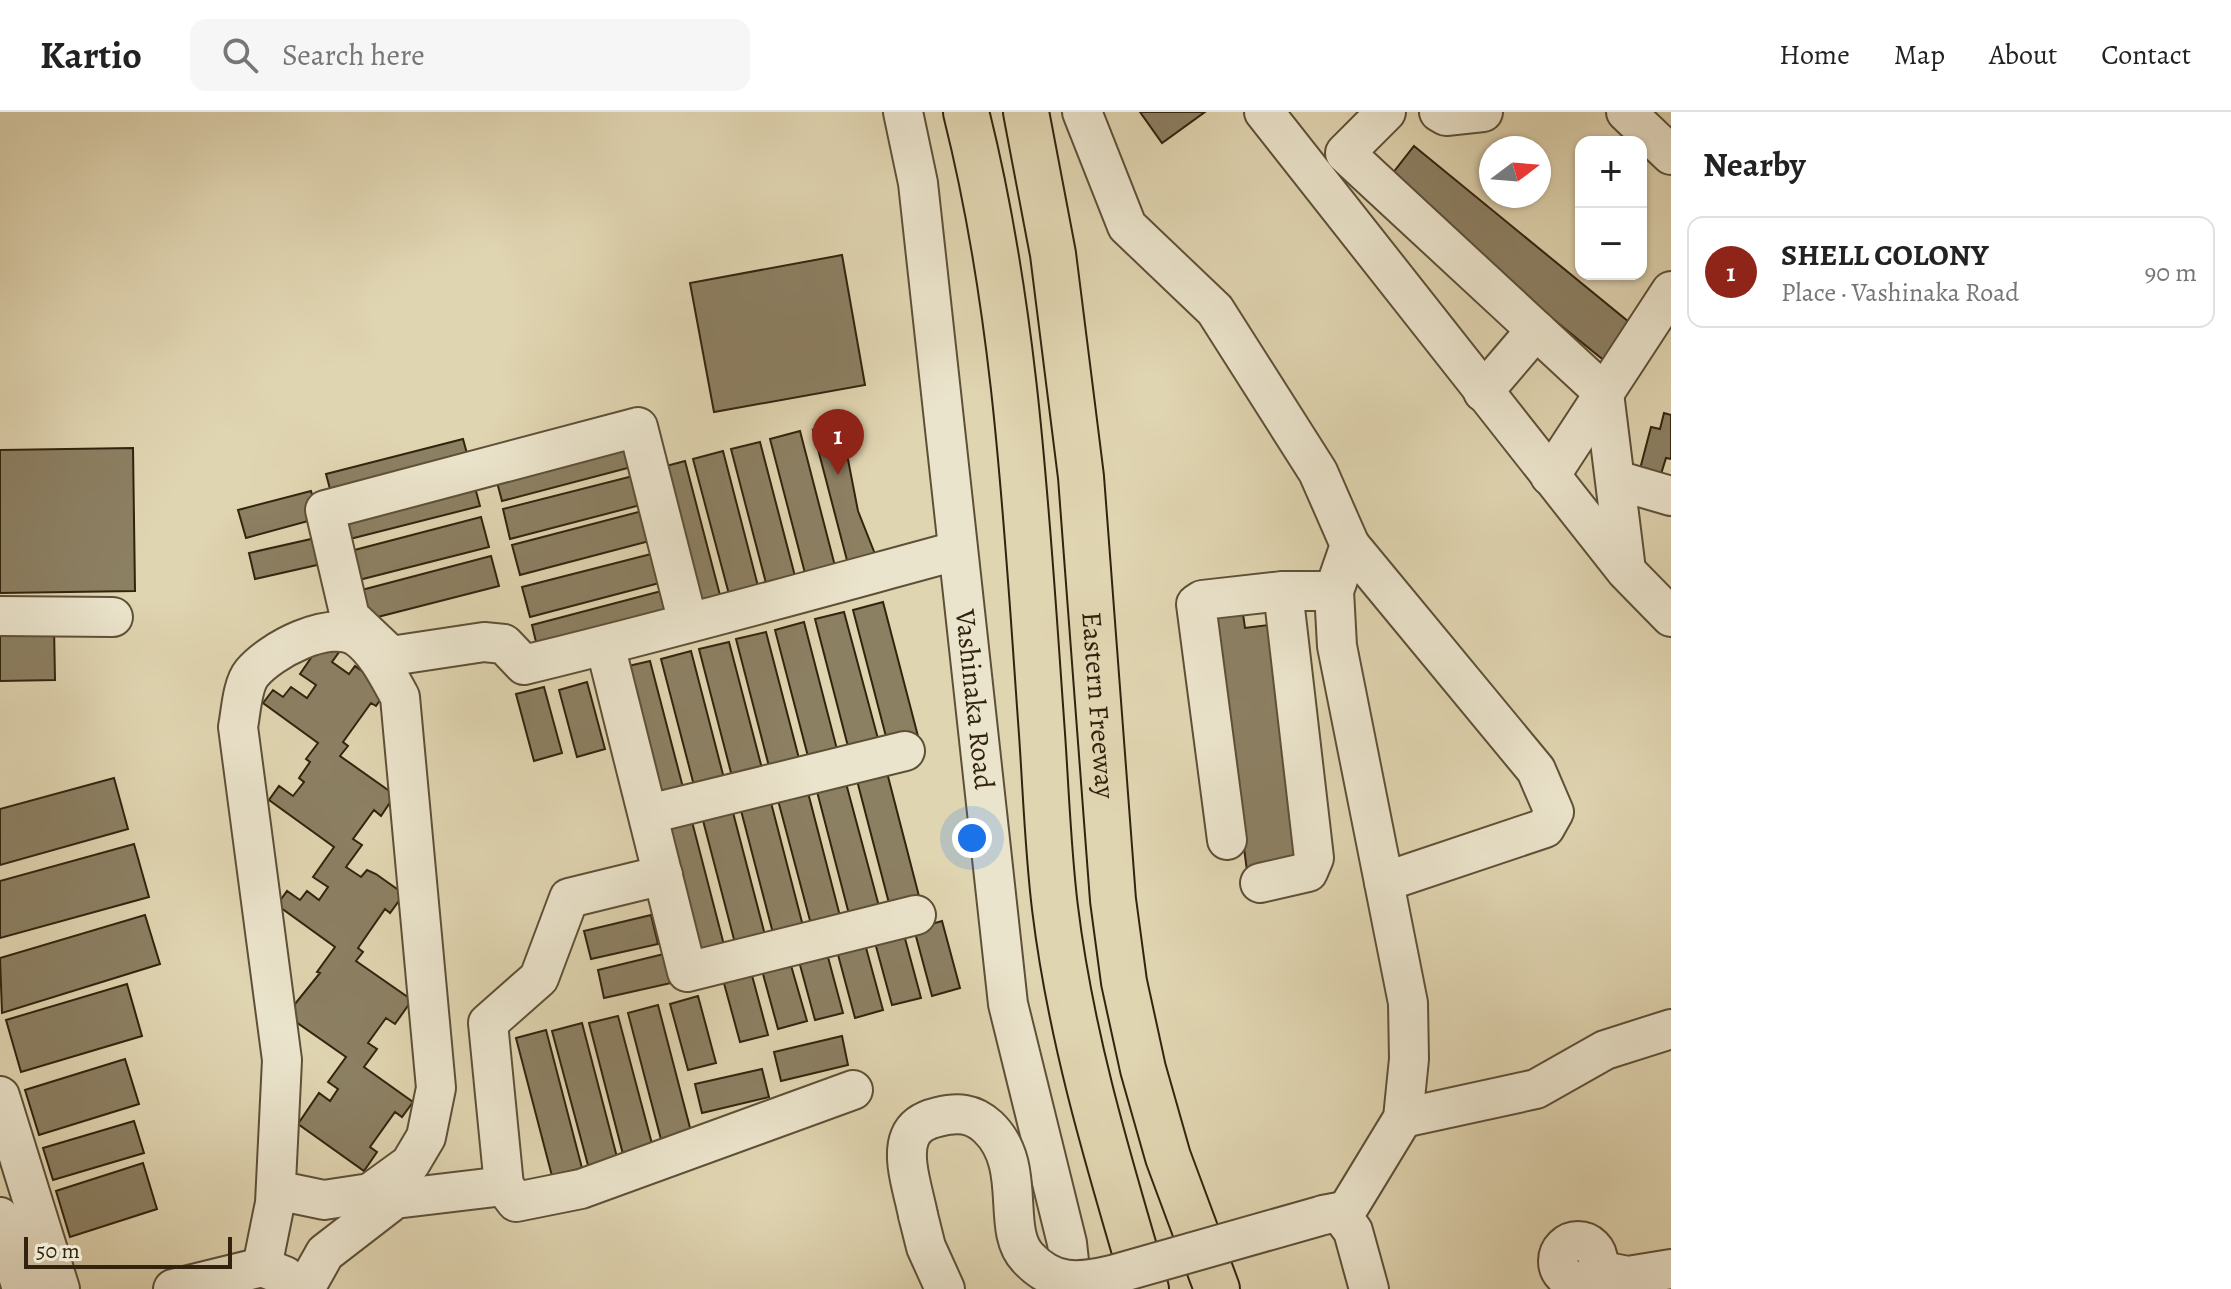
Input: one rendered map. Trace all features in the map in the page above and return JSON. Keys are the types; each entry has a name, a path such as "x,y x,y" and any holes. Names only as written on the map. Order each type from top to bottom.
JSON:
{"highway":[{"name":"Eastern Freeway","path":"966,112 980,168 996,262 1023,483 1055,906 1067,991 1086,1083 1146,1289"},
{"name":"Eastern Freeway","path":"1026,112 1053,254 1081,477 1113,900 1124,982 1143,1069 1168,1157 1217,1289"}],"street":[{"name":"Vashinaka Road","path":"903,112 918,183 1008,1004 1067,1243 1072,1289"},
{"path":"1082,112 1127,226 1215,310 1318,472 1350,545 1536,770 1554,812 1545,828 1384,882"},
{"path":"1264,112 1626,571 1671,617"},
{"path":"1316,181 1386,112"},
{"path":"1439,112 1446,116 1483,112"},
{"path":"1626,112 1671,155"},
{"path":"1345,153 1604,393 1626,571"},
{"path":"1550,476 1671,291"},
{"path":"1483,392 1536,330"},
{"path":"688,623 638,427 325,510 350,617 391,656 484,642 504,644 524,665 605,645 688,623 956,551"},
{"path":"1616,480 1671,496"},
{"path":"945,1289 926,1247 907,1145 914,1128 954,1113 977,1117 1006,1151 1013,1181 1017,1239 1024,1255 1042,1272 1078,1283 1332,1216 1403,1118 1409,1059 1408,1003 1347,706 1334,591 1350,545"},
{"path":"1227,840 1194,609 1202,600 1283,591 1334,591"},
{"path":"1260,883 1308,872 1314,858 1283,591"},
{"path":"0,616 113,617"},
{"path":"262,1267 276,1190 282,1060 238,727 250,675 273,654 301,639 344,632 357,637 378,659 400,697 436,1088 426,1137 410,1164 370,1193 324,1200 276,1190"},
{"path":"605,645 687,972 916,915"},
{"path":"649,814 905,751"},
{"path":"663,875 569,898 539,978 488,1023 504,1186 516,1202 581,1189 853,1090"},
{"path":"1403,1118 1536,1089 1605,1050 1671,1029"},
{"path":"0,1096 60,1289"},
{"path":"173,1289 262,1267 310,1287 325,1253 395,1199 504,1186"},
{"path":"1332,1216 1353,1231 1369,1289"},
{"path":"0,1217 22,1289"},
{"path":"1597,1270 1628,1276 1671,1269"}],"building":[{"path":"1140,112 1205,112 1162,143"},
{"path":"1414,146 1479,199 1479,208 1490,208 1635,327 1606,362 1385,183"},
{"path":"842,255 865,385 714,412 690,283"},
{"path":"1664,413 1671,415 1671,459 1666,458 1661,474 1640,469 1651,427 1660,429"},
{"path":"813,430 844,439 858,511 877,559 849,568"},
{"path":"800,431 836,570 806,577 770,439"},
{"path":"631,436 639,465 502,501 494,471"},
{"path":"463,439 471,468 334,504 326,474"},
{"path":"760,442 796,580 767,587 731,449"},
{"path":"133,448 135,591 0,593 0,450"},
{"path":"723,451 759,590 730,598 693,459"},
{"path":"685,461 721,599 692,607 655,469"},
{"path":"641,474 648,503 510,539 503,509"},
{"path":"472,476 480,506 342,541 334,511"},
{"path":"311,491 319,518 246,538 238,510"},
{"path":"650,509 657,539 520,575 512,545"},
{"path":"481,517 489,547 351,582 343,553"},
{"path":"320,537 326,563 255,579 249,553"},
{"path":"659,552 667,581 530,617 522,587"},
{"path":"491,556 499,586 362,621 354,592"},
{"path":"669,589 677,619 539,655 532,625"},
{"path":"883,602 919,740 889,748 853,610"},
{"path":"1242,607 1245,628 1268,625 1300,865 1247,871 1213,610"},
{"path":"844,612 881,750 851,758 815,619"},
{"path":"804,622 840,761 811,768 775,630"},
{"path":"54,626 55,680 0,681 0,627"},
{"path":"766,632 802,770 772,778 736,639"},
{"path":"326,636 342,648 332,662 349,674 355,666 387,690 376,706 371,703 343,742 348,746 340,756 395,795 381,816 374,810 353,839 362,845 346,867 361,877 367,870 376,874 404,894 390,913 385,909 358,948 363,952 356,961 412,1000 395,1024 386,1018 368,1043 377,1049 364,1067 413,1102 402,1117 395,1112 370,1147 377,1152 364,1171 298,1124 319,1093 330,1101 338,1089 328,1082 346,1057 286,1015 320,973 317,972 335,947 277,905 287,891 300,900 307,891 319,900 328,887 313,877 334,847 269,800 279,786 293,796 304,782 299,778 310,762 306,759 318,743 263,703 273,690 283,697 291,687 307,698 316,685 300,674"},
{"path":"729,642 765,780 735,788 699,649"},
{"path":"691,651 727,790 697,797 661,659"},
{"path":"650,661 686,799 656,807 620,668"},
{"path":"587,682 605,749 577,757 559,690"},
{"path":"544,687 562,753 534,761 516,694"},
{"path":"884,761 920,900 890,907 854,769"},
{"path":"843,772 880,910 850,918 814,780"},
{"path":"114,778 128,829 0,865 0,809"},
{"path":"805,781 841,920 812,928 775,789"},
{"path":"768,791 804,930 774,937 738,799"},
{"path":"730,801 766,939 736,947 700,809"},
{"path":"689,810 725,949 696,956 659,818"},
{"path":"134,844 149,897 0,938 0,881"},
{"path":"145,915 160,964 2,1013 0,958"},
{"path":"651,915 658,944 591,959 584,931"},
{"path":"942,921 960,988 932,996 914,929"},
{"path":"903,931 921,998 892,1005 874,939"},
{"path":"865,944 883,1010 855,1018 837,951"},
{"path":"825,946 843,1013 815,1020 797,954"},
{"path":"664,954 671,983 604,998 598,970"},
{"path":"788,955 807,1021 778,1029 760,963"},
{"path":"750,968 768,1035 740,1042 722,976"},
{"path":"127,984 142,1036 21,1072 6,1020"},
{"path":"698,996 716,1063 688,1070 670,1004"},
{"path":"658,1005 694,1143 664,1151 628,1013"},
{"path":"618,1016 655,1155 625,1162 589,1023"},
{"path":"582,1023 618,1161 589,1169 552,1031"},
{"path":"546,1030 582,1168 552,1176 516,1038"},
{"path":"842,1036 848,1065 781,1081 774,1052"},
{"path":"125,1059 139,1104 39,1135 25,1090"},
{"path":"762,1069 769,1097 702,1113 695,1084"},
{"path":"134,1121 144,1153 53,1180 43,1148"},
{"path":"143,1163 157,1209 70,1237 56,1191"}],"place":[{"name":"SHELL COLONY","path":"838,475"}]}
